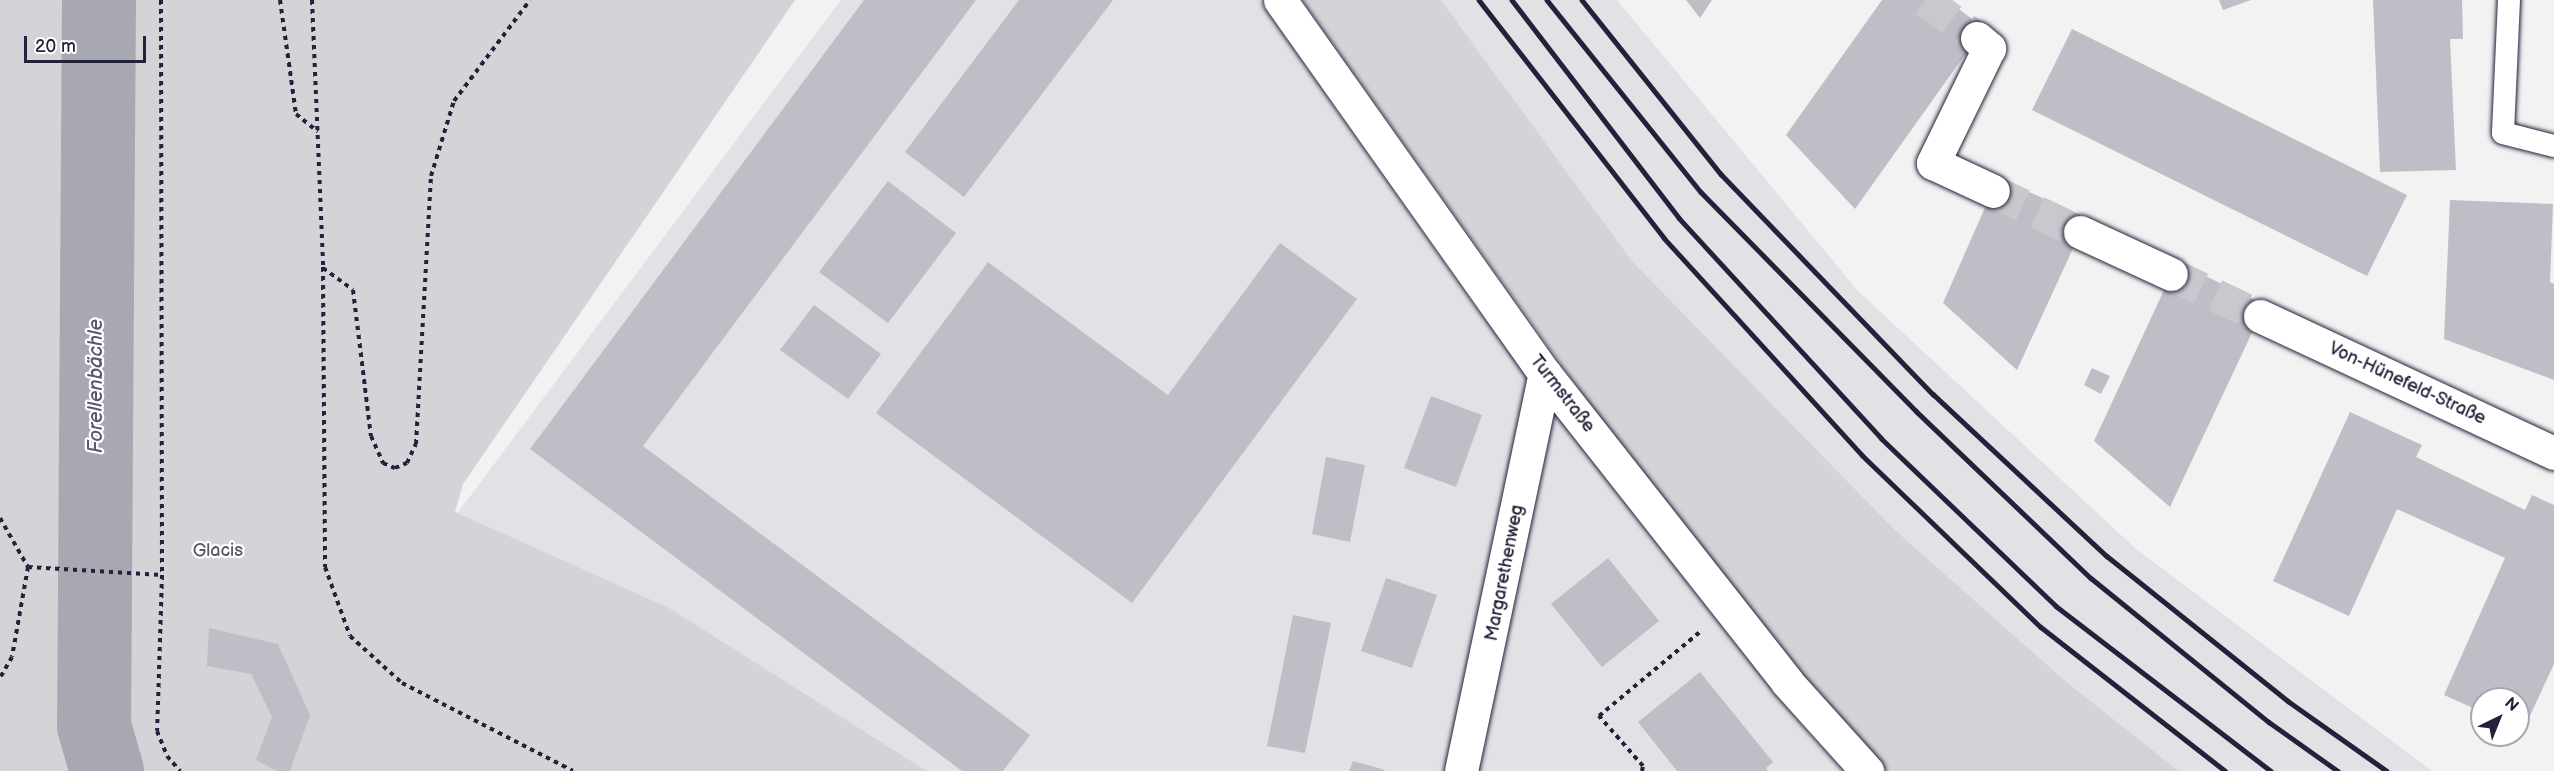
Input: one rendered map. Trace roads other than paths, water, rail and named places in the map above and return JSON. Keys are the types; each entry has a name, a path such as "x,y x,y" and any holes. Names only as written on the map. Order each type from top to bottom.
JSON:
{"street":[{"name":"Turmstraße","path":"1280,0 1545,374 1787,682 1867,771"},
{"path":"1977,38 1989,48 1933,163 1993,191"},
{"path":"2080,232 2171,274"},
{"name":"Von-Hünefeld-Straße","path":"2260,316 2554,453"},
{"name":"Margarethenweg","path":"1461,771 1545,374"}],"lane":[{"path":"2509,0 2503,133 2554,146"}],"waterway":[{"name":"Forellenbächle","path":"99,0 94,726 107,771"}],"tunnel":[{"path":"1925,0 1977,38"},
{"path":"1993,191 2080,232"},
{"path":"2171,274 2260,316"}],"railway":[{"path":"1479,0 1664,238 1862,455 2041,627 2225,771"},
{"path":"1512,0 1679,218 1881,438 2056,606 2271,771"},
{"path":"1547,0 1701,192 1916,411 2091,578 2269,722 2338,771"},
{"path":"1582,0 1721,174 1933,394 2107,556 2288,701 2387,771"}],"park label":[{"name":"Glacis","path":"218,551"}]}
